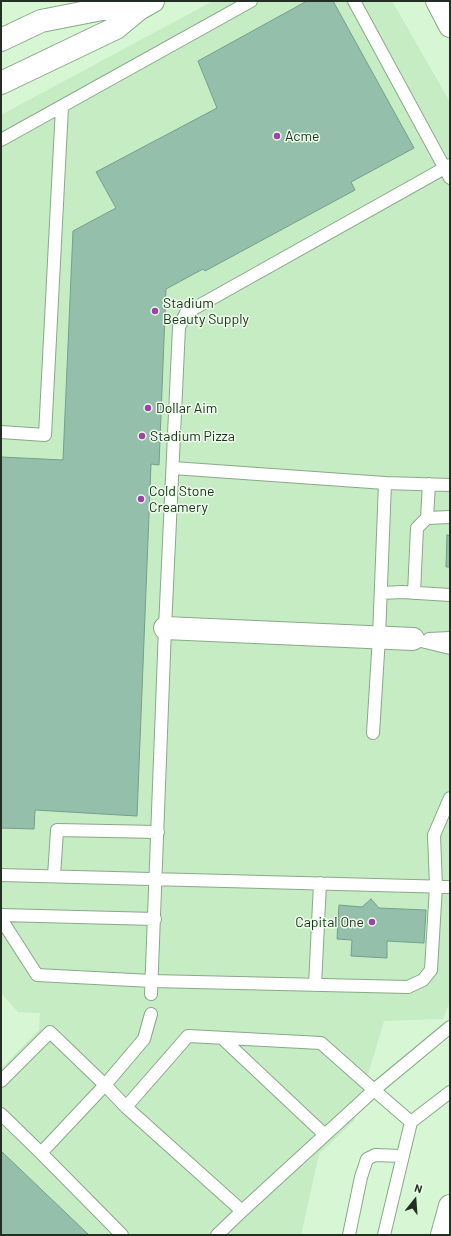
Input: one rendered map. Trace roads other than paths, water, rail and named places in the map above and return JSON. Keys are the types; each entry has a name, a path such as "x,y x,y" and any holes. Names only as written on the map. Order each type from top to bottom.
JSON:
{"main road":[{"path":"437,1 450,26"},
{"path":"1,40 41,21 102,9 146,5"},
{"path":"1,83 116,28 146,5"},
{"path":"1,56 39,36 61,17"},
{"path":"165,628 413,639"},
{"path":"442,1235 450,1206"}],"lane":[{"path":"1,140 251,1"},
{"path":"151,994 165,628 179,327 186,313 448,170 354,1"},
{"path":"1,432 45,435 62,107"},
{"path":"173,468 385,483 450,485"},
{"path":"374,733 385,483"},
{"path":"414,593 417,528 427,518 429,484"},
{"path":"427,518 450,517"},
{"path":"381,592 450,594"},
{"path":"413,639 450,638"},
{"path":"413,639 450,648"},
{"path":"1,919 37,975 152,980 408,987 423,980 431,970 436,886 434,835 450,798"},
{"path":"54,876 57,830 158,832"},
{"path":"1,875 450,887"},
{"path":"316,985 320,883"},
{"path":"1,915 155,919"},
{"path":"41,1153 105,1085 144,1039 151,1014"},
{"path":"217,1235 230,1231 242,1210 374,1090 450,1027"},
{"path":"1,1081 50,1032 126,1107 242,1210"},
{"path":"126,1107 188,1036 321,1043 411,1122"},
{"path":"222,1038 325,1135"},
{"path":"384,1235 411,1122 450,1092"},
{"path":"1,1114 122,1235"},
{"path":"349,1235 361,1177 367,1159 375,1155 402,1156"}],"place":[{"name":"Acme","path":"277,136"},
{"name":"Stadium Beauty Supply","path":"155,311"},
{"name":"Dollar Aim","path":"148,408"},
{"name":"Stadium Pizza","path":"142,436"},
{"name":"Cold Stone Creamery","path":"141,499"},
{"name":"Capital One","path":"372,922"}]}
